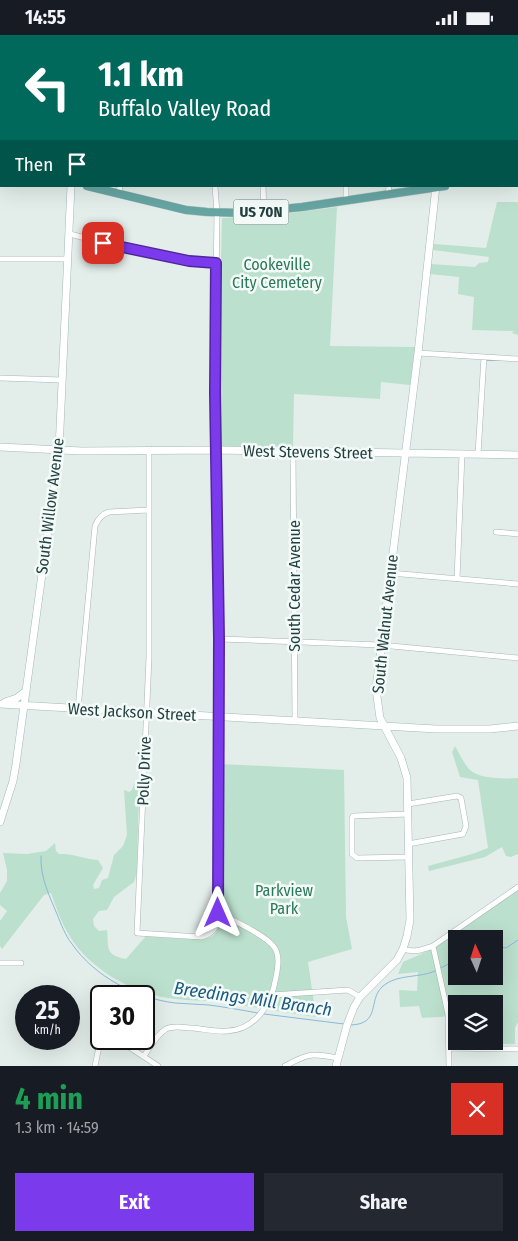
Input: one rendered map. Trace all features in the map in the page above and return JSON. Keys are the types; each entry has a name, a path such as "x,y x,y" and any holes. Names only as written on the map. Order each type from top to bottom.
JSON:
{"main road":[{"name":"US 70N","path":"95,187 119,190 182,209 217,213 264,212 346,201 388,191 436,187"}],"street":[{"name":"South Willow Avenue","path":"0,821 14,773 59,450 71,187"},
{"path":"144,1056 167,1029 175,1027 227,1031 246,1026 262,1013 272,995 278,964 274,946 218,913 219,639 215,353 217,213 215,187"},
{"path":"263,187 264,212"},
{"path":"346,187 346,201"},
{"name":"South Walnut Avenue","path":"336,1066 350,1016 360,997 390,968 403,949 410,920 408,788 404,767 380,718 376,697 418,353 436,187"},
{"path":"70,235 165,257 216,263"},
{"path":"0,259 68,259"},
{"path":"418,353 518,359"},
{"path":"478,454 484,357"},
{"path":"0,378 62,381"},
{"name":"West Stevens Street","path":"0,447 82,451 149,449 518,455"},
{"name":"Polly Drive","path":"149,449 149,647 136,933 201,937 210,934 216,928 218,913"},
{"name":"South Cedar Avenue","path":"293,452 295,720"},
{"path":"457,579 462,454"},
{"path":"78,709 95,526 98,519 109,512 149,510"},
{"path":"496,532 518,534"},
{"path":"390,573 518,584"},
{"path":"219,639 381,645 518,657"},
{"path":"0,704 11,701 26,691"},
{"name":"West Jackson Street","path":"0,704 384,726 490,729 518,726"},
{"path":"408,804 457,796 461,798 466,826 463,834 408,844"},
{"path":"408,814 353,816 352,818 352,854 357,858 408,857"},
{"path":"403,949 410,952 432,946 518,887"},
{"path":"432,946 448,1014"},
{"path":"0,963 21,963"},
{"path":"272,995 348,990 360,997"},
{"path":"503,1049 518,1049"},
{"path":"95,1066 98,1050"},
{"path":"134,1050 158,1066"},
{"path":"449,1050 449,1066"},
{"path":"285,1066 311,1055 338,1058"}],"green space":[{"path":"497,202 518,203 518,335 512,333 514,331 472,330 474,297 458,294 459,277 430,274 431,264 475,267 479,263 488,262 489,257 433,250 434,244 486,248"},
{"name":"Cookeville City Cemetery","path":"337,207 330,346 415,347 410,385 381,382 380,399 294,394 293,448 221,446 219,341 222,218 269,216"},
{"path":"455,746 466,765 474,773 493,778 518,778 518,854 511,857 506,856 502,847 485,857 429,871 428,866 488,848 478,780 460,777 452,752"},
{"name":"Parkview Park","path":"221,764 344,770 346,917 352,949 308,962 316,1017 221,1002 168,998 155,995 155,985 125,984 99,968 77,947 64,925 51,893 44,895 2,949 0,946 0,921 7,911 0,905 0,893 7,881 7,870 3,853 27,854 46,851 55,843 56,851 59,854 69,854 98,860 103,868 93,885 94,889 99,888 102,880 108,878 114,855 123,846 127,835 124,790 129,792 132,790 135,781 139,788 137,872 134,882 114,897 107,910 99,911 93,919 94,926 99,931 107,930 108,946 111,953 126,959 146,936 189,939 206,938 213,936 222,921"},
{"path":"518,885 518,1022 515,1028 515,1044 503,1044 503,995 448,995 448,1016 422,1018 419,1006 400,1007 399,990 417,991 418,972 398,974 403,962 430,950 448,937 448,985 503,985 503,930 457,930"}],"waterway":[{"name":"Breedings Mill Branch","path":"41,856 46,886 65,933 81,956 104,976 131,991 160,1000 258,1013"},
{"path":"503,948 506,948 518,940"},
{"name":"Breedings Mill Branch","path":"441,968 448,964"},
{"name":"Breedings Mill Branch","path":"351,1025 360,1024 367,1020 378,992 388,983 437,970"},
{"name":"Breedings Mill Branch","path":"264,1014 344,1024"}],"route":[{"path":"103,243 189,261 216,263 215,393 219,639 218,913"}]}
